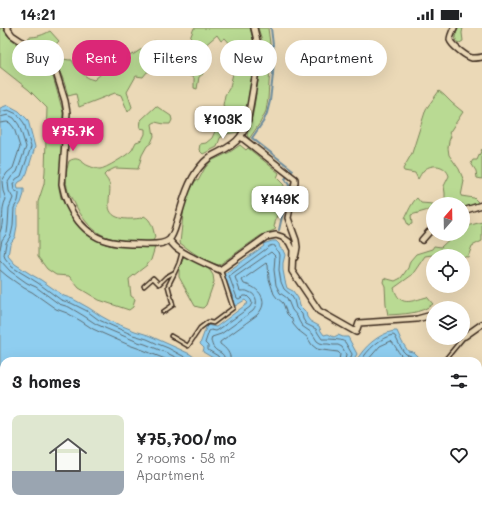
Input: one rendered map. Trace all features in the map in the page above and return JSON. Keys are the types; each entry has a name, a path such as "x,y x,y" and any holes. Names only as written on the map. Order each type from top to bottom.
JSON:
{"street":[{"path":"7,28 12,35 21,42 47,57 55,69 65,101 67,113 62,184 67,203 81,225 90,233 111,242 131,244 159,244 169,240 175,228 185,196 198,169 205,161 229,147 241,137 247,124 259,54 254,28"},
{"path":"454,28 450,40 453,45 468,57 482,57"},
{"path":"241,137 295,179 288,218 296,240 296,253 293,260"},
{"path":"470,209 482,205"},
{"path":"169,240 177,249 220,270 266,237 276,235 289,242 293,250 292,271 319,311 356,332 359,323 417,319 426,317"},
{"path":"422,240 426,235"},
{"path":"470,332 482,324"}],"lane":[{"path":"162,312 173,305 168,286 179,263 182,251"},
{"path":"171,336 188,346 200,328 208,322 213,323 233,308 220,270"},
{"path":"144,286 153,278 159,284 166,277 175,272"},
{"path":"447,357 456,345"}],"green space":[{"path":"0,28 3,28 7,35 13,40 12,76 53,76 63,112 62,170 59,188 61,198 79,227 93,238 112,246 155,247 151,260 147,265 129,279 131,296 135,299 133,307 129,310 99,300 79,288 69,276 56,275 47,269 38,257 38,202 44,184 47,108 29,90 0,67"},
{"path":"194,28 250,28 254,40 227,40 225,38 220,40 217,35 211,40 189,40"},
{"path":"258,28 268,28 270,40 262,40"},
{"path":"458,28 463,28 463,41 458,44 455,37"},
{"path":"50,31 58,40 28,40 29,37 40,36"},
{"path":"139,51 139,76 144,76 143,77 136,76 127,92 132,107 128,112 121,95 115,93 79,107 76,94 68,96 62,76 64,76 64,59 72,60 72,76 86,76 94,80 99,76 131,76 131,55"},
{"path":"190,76 200,76 197,89 194,88 194,78"},
{"path":"232,76 252,76 244,121 239,132 226,134 220,138 217,147 203,154 199,150 200,144 206,143 212,138 216,129 228,115 223,105 225,95 230,87"},
{"path":"259,76 269,76 266,111 249,139 247,135 253,113"},
{"path":"439,91 463,112 449,133 451,136 448,148 449,155 459,169 464,181 461,196 468,197 445,197 444,186 449,176 442,167 431,166 427,168 421,173 418,179 415,173 404,171 403,169 412,153 426,109"},
{"path":"156,106 171,116 172,120 170,124 155,122 152,124 154,136 151,143 147,146 142,155 138,169 115,168 104,175 110,185 109,208 111,213 125,219 142,218 144,216 150,222 155,237 153,241 142,242 119,240 107,237 96,231 87,223 69,194 66,180 69,161 77,159 94,168 100,169 107,167 130,152 136,142 142,140 145,134 145,129 140,128 141,120"},
{"path":"240,145 246,150 248,148 279,173 277,178 284,185 274,227 276,229 260,236 219,265 204,259 180,243 184,206 191,188 196,180 198,181 205,168 211,161 230,152"},
{"path":"482,149 482,179 477,178 476,171 471,163 473,160 477,160"},
{"path":"470,197 474,198 479,203 470,206"},
{"path":"417,198 421,203 426,203 426,211 411,215 412,224 408,225 405,218"},
{"path":"482,222 482,241 472,246 470,252 470,249 432,249 434,246 441,247 447,241 470,241 470,225"},
{"path":"426,251 426,256 412,275 394,288 396,294 403,301 407,302 427,297 430,301 426,301 426,308 417,312 388,315 385,286 383,282 384,278 395,281 401,278 408,268 410,261 416,254"},
{"path":"184,256 209,269 213,275 214,282 206,305 203,308 195,306 179,277 179,269"}],"water":[{"path":"8,105 19,111 28,120 35,147 27,173 23,180 17,185 18,189 24,189 24,194 17,209 17,226 15,237 10,244 8,256 15,264 64,296 73,299 110,321 148,335 194,357 0,357 0,108"},
{"path":"276,241 279,244 285,255 283,270 287,288 293,291 298,298 300,306 306,312 307,317 310,321 319,326 324,335 328,334 334,337 338,335 348,337 357,354 355,357 211,357 203,352 204,348 200,344 207,325 216,327 248,303 245,300 235,306 224,274 264,246 263,244"},
{"path":"397,331 408,351 413,352 419,357 359,357 372,342 388,333"}],"waterway":[{"path":"271,28 274,54 270,101 263,122 252,138 293,170 285,179 289,185 279,230"}]}
